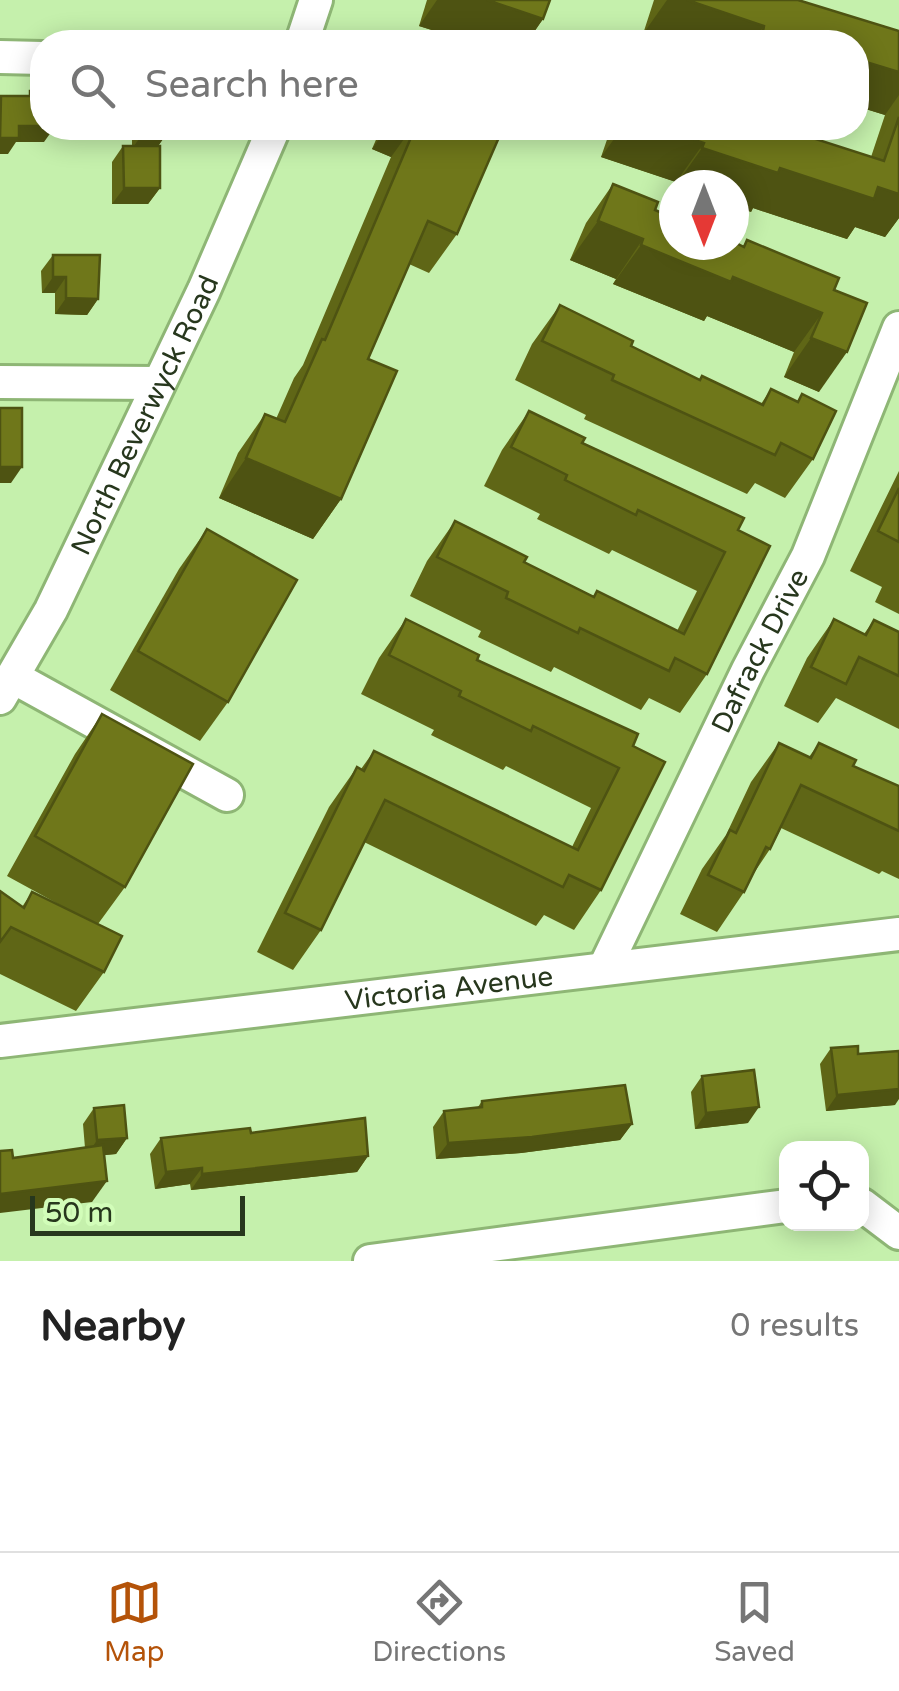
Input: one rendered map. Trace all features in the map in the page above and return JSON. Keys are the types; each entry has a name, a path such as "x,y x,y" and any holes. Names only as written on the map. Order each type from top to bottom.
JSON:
{"street":[{"path":"306,30 316,0"},
{"path":"0,57 30,58"},
{"name":"North Beverwyck Road","path":"6,687 52,610 204,290 269,140"},
{"name":"Dafrack Drive","path":"605,967 748,670 808,556 899,328"},
{"path":"0,382 158,383"},
{"path":"6,687 227,795"},
{"name":"Victoria Avenue","path":"0,1042 899,934"},
{"path":"370,1261 779,1207"},
{"path":"869,1210 899,1233"}],"building":[{"path":"487,0 550,0 543,19"},
{"path":"687,0 798,0 899,31 899,72 869,63 869,30 763,30 764,26"},
{"path":"1,96 30,96 30,126 19,126 19,138 0,138"},
{"path":"899,117 899,194 878,187 874,199 702,148 704,143 695,140 819,140 884,161"},
{"path":"410,140 498,140 457,234 428,221 368,359 397,371 341,499 246,458 265,414 285,422 322,339 325,340"},
{"path":"123,146 160,146 160,188 124,188"},
{"path":"613,184 658,202 655,210 659,212 659,252 641,245 643,239 598,221"},
{"path":"749,241 839,278 834,290 867,303 847,352 811,338 822,313 733,277 731,282 677,260 749,260"},
{"path":"53,255 100,255 98,299 66,298 66,277 53,277"},
{"path":"560,305 700,380 702,376 763,405 771,389 798,402 802,394 836,411 813,459 781,443 775,455 612,380 614,375 542,341"},
{"path":"0,408 22,408 22,467 0,467"},
{"path":"529,411 585,438 582,443 744,518 738,530 770,546 707,674 675,658 669,671 580,628 578,633 506,598 508,592 437,557 455,521 594,597 597,591 684,634 725,552 638,510 636,515 565,480 567,475 511,447"},
{"path":"899,488 899,542 878,531"},
{"path":"207,529 297,580 228,702 138,651"},
{"path":"406,619 479,655 477,660 638,734 633,746 665,762 601,890 569,875 563,887 385,800 321,930 285,913 357,767 364,771 374,751 578,850 619,768 533,726 531,731 459,696 461,691 389,655"},
{"path":"834,619 866,635 874,620 899,632 899,676 859,657 846,684 811,667"},
{"path":"102,714 193,764 125,887 35,836"},
{"path":"779,743 811,758 819,743 856,760 853,766 899,786 899,831 801,785 744,892 708,875 730,830 736,833"},
{"path":"0,891 24,908 32,892 122,936 104,972 11,927 0,942"},
{"path":"858,1046 858,1054 899,1051 899,1089 837,1095 831,1048"},
{"path":"754,1070 759,1107 706,1113 702,1076"},
{"path":"625,1085 632,1124 448,1143 444,1111 482,1107 482,1101"},
{"path":"124,1105 127,1138 97,1140 94,1108"},
{"path":"365,1118 368,1156 202,1174 202,1168 166,1172 161,1138 250,1128 251,1133"},
{"path":"103,1145 107,1181 0,1194 0,1151 12,1150 13,1158"}]}
